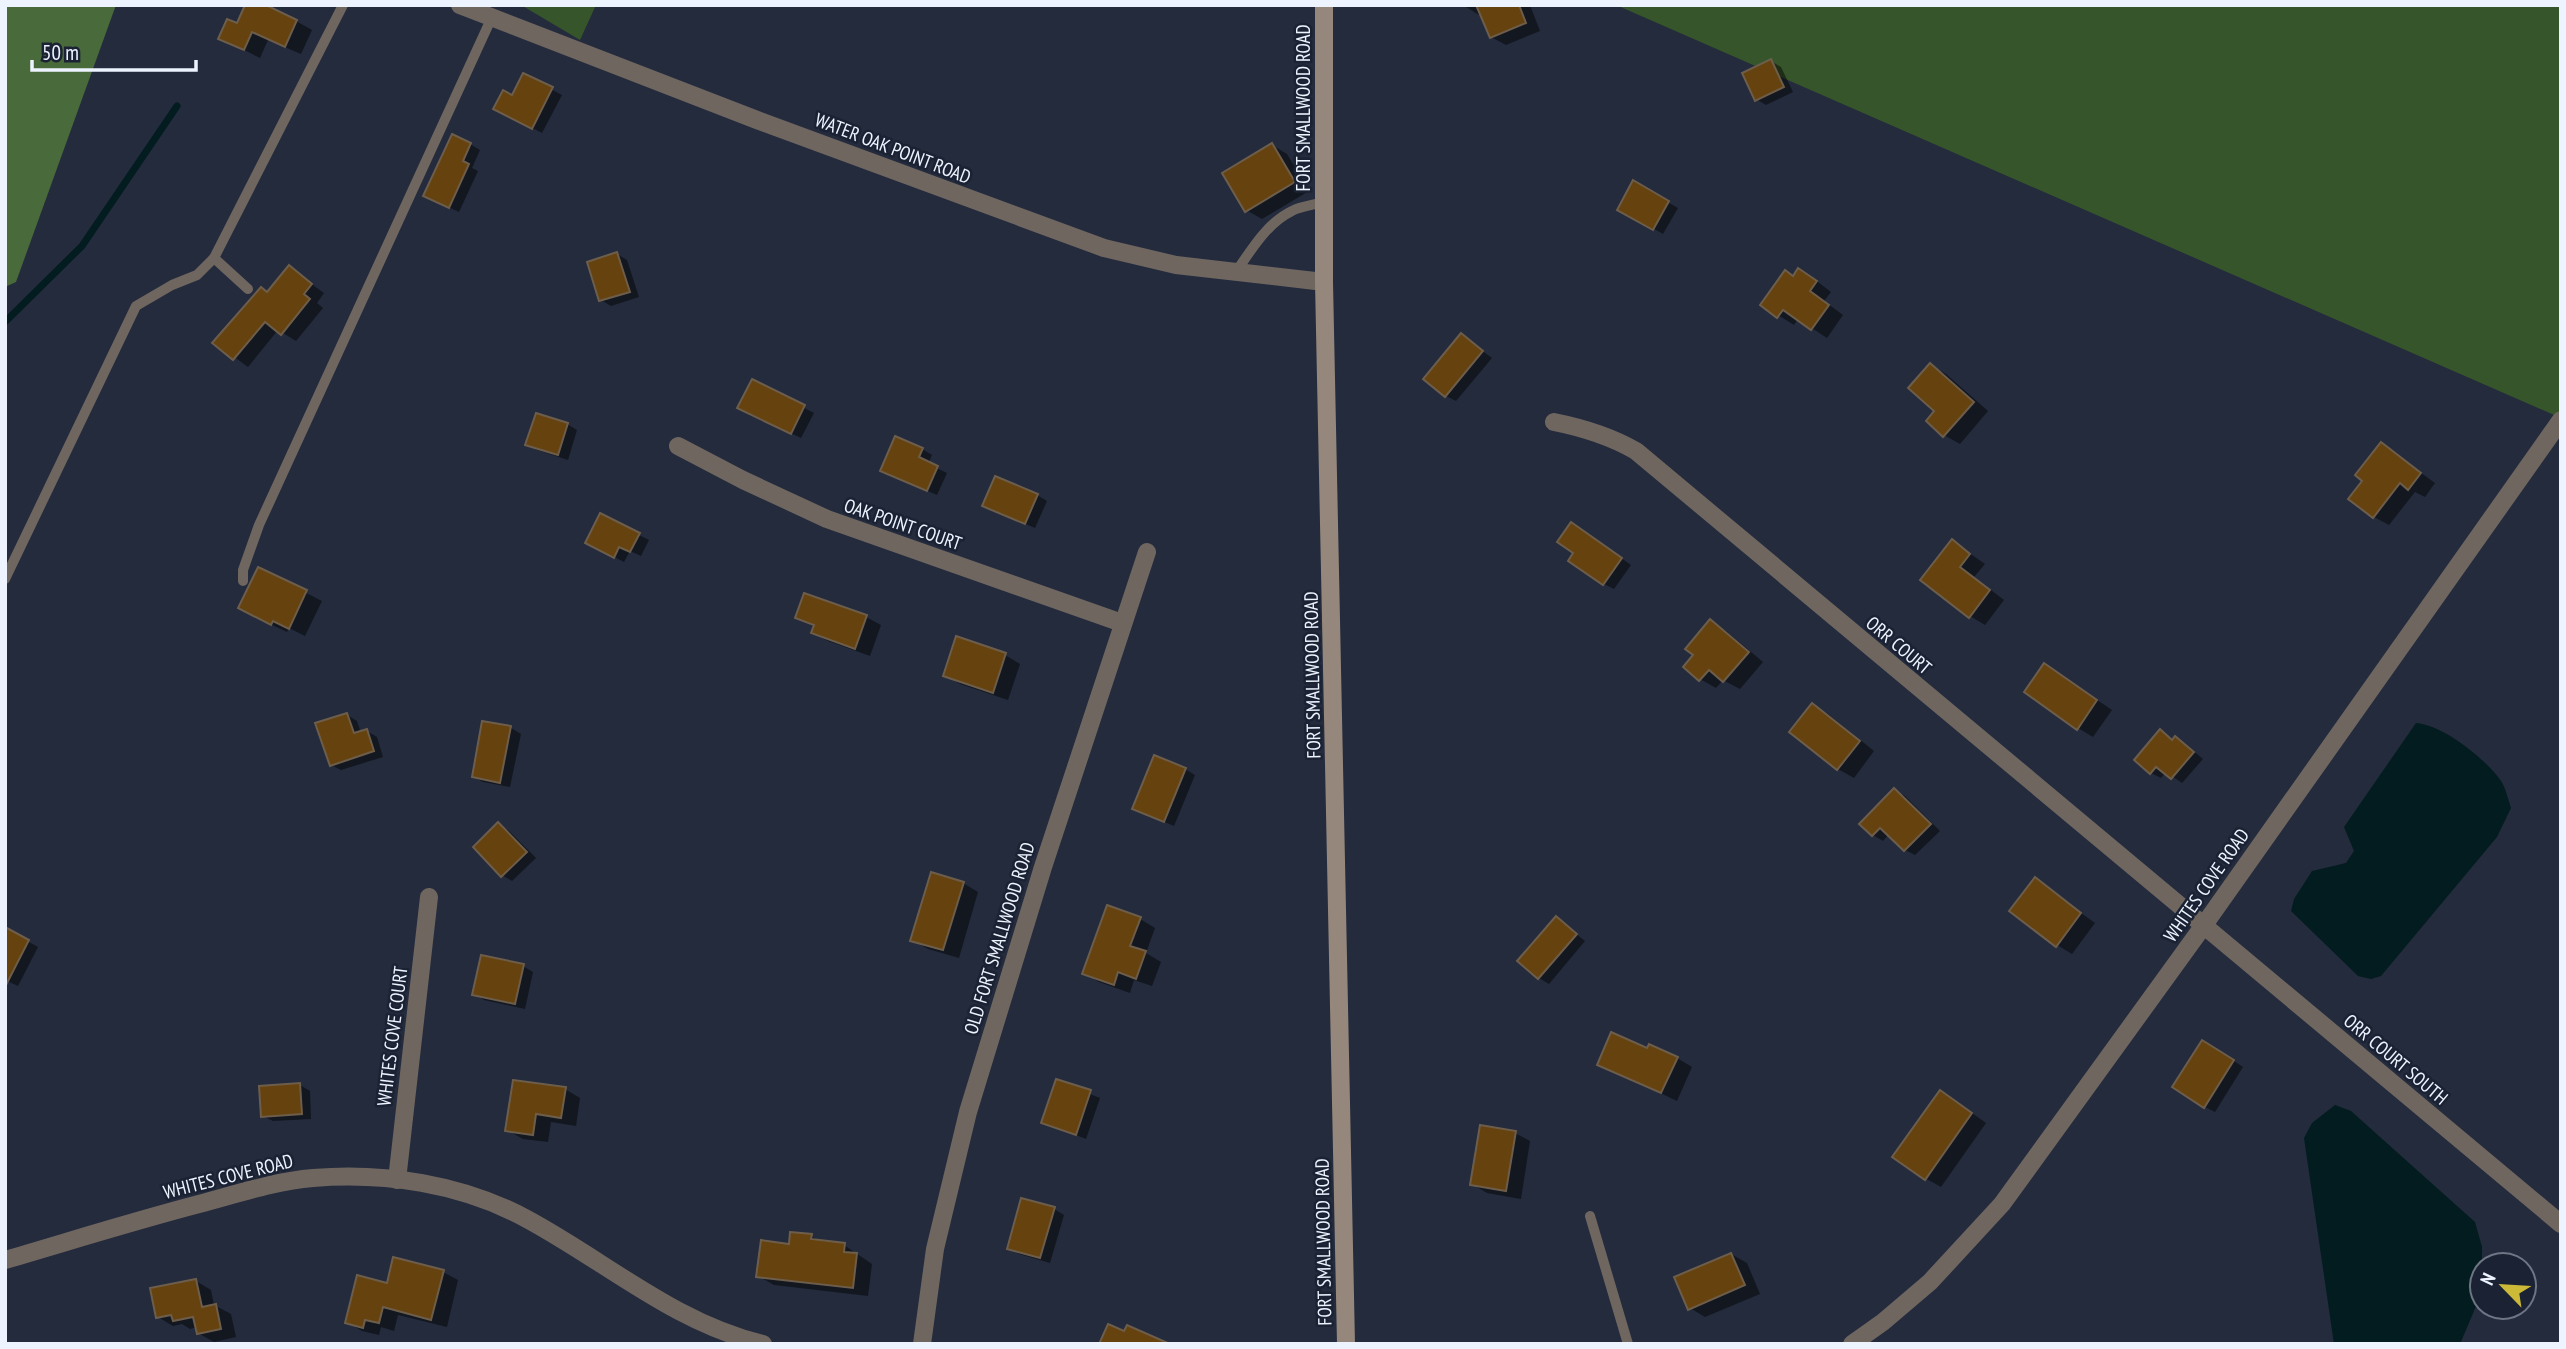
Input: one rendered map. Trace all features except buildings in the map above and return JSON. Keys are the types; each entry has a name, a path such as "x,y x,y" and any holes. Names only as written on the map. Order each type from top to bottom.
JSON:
{"main road":[{"name":"FORT SMALLWOOD ROAD","path":"1324,5 1324,282 1346,1344"}],"street":[{"name":"WATER OAK POINT ROAD","path":"460,5 757,120 1078,239 1175,265 1324,282"},
{"name":"WHITES COVE ROAD","path":"1852,1344 1930,1282 2002,1204 2204,925 2561,420"},
{"name":"ORR COURT","path":"1554,422 1585,428 1615,439 1636,451 2204,925"},
{"name":"OAK POINT COURT","path":"678,446 827,519 1122,623"},
{"name":"OLD FORT SMALLWOOD ROAD","path":"922,1344 935,1249 968,1112 1043,867 1147,552"},
{"name":"WHITES COVE COURT","path":"397,1180 429,897"},
{"name":"ORR COURT SOUTH","path":"2204,925 2561,1224"},
{"name":"WHITES COVE ROAD","path":"5,1260 271,1185 313,1178 397,1180 456,1191 524,1217 681,1313 739,1338 764,1344"}],"lane":[{"path":"5,579 136,306 172,285 197,275 214,258 343,5"},
{"path":"243,581 243,570 259,525 492,17"},
{"path":"1236,272 1258,240 1275,223 1292,211 1324,202"},
{"path":"214,258 248,289"},
{"path":"1590,1216 1628,1344"}],"green space":[{"path":"5,5 116,5 16,282 5,287"},
{"path":"521,5 596,5 580,40"},
{"path":"1616,5 2561,5 2561,418"}],"shaded area":[{"path":"2416,723 2451,736 2485,763 2501,781 2511,808 2497,837 2381,976 2371,979 2358,976 2291,911 2294,899 2312,871 2346,863 2354,851 2344,827"},
{"path":"2335,1105 2351,1111 2475,1222 2482,1251 2468,1251 2470,1321 2460,1344 2334,1344 2304,1138 2312,1123"}],"waterway":[{"path":"5,322 82,246 177,106"}]}
